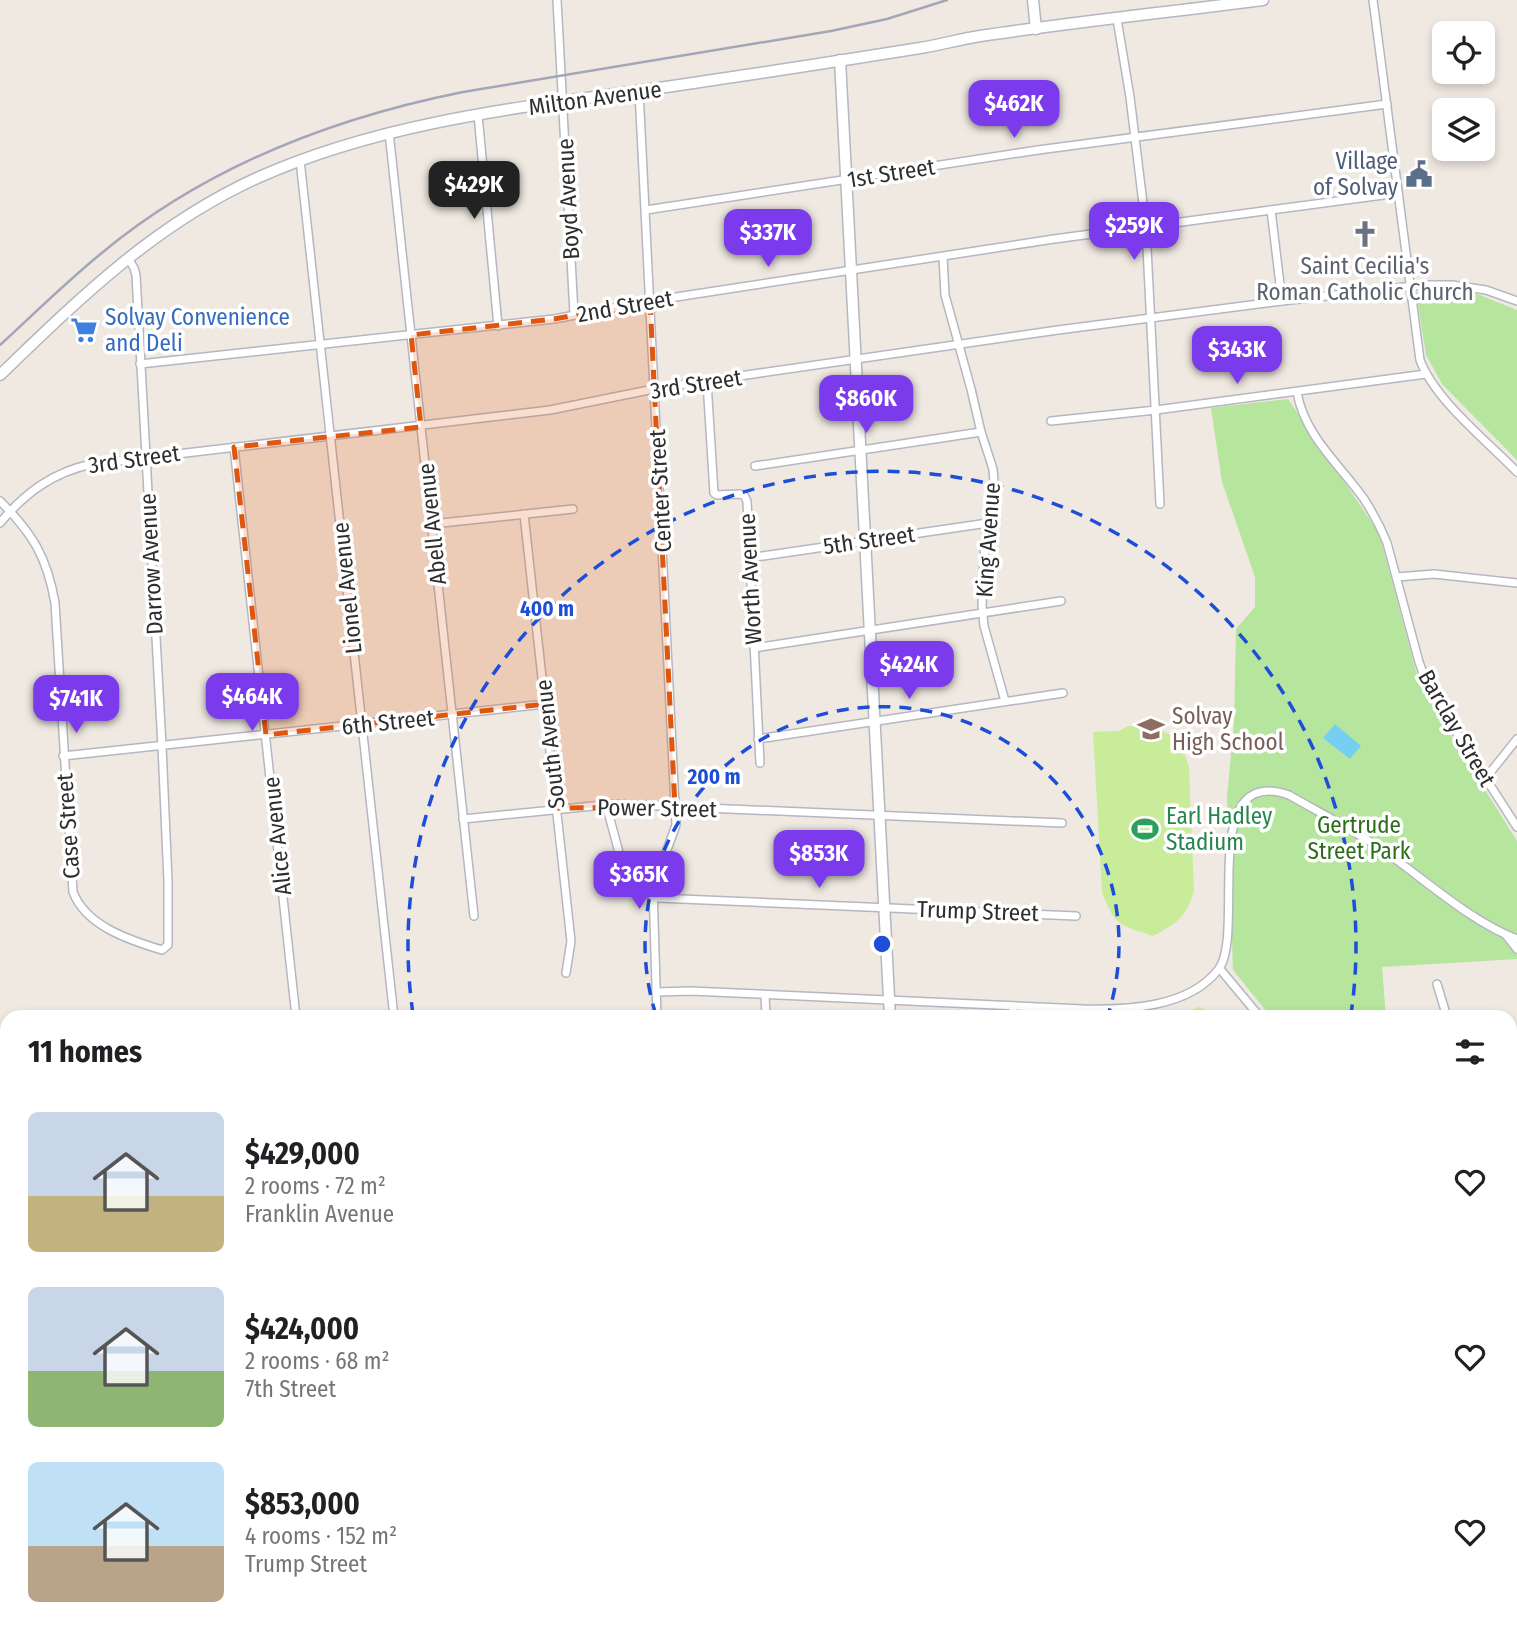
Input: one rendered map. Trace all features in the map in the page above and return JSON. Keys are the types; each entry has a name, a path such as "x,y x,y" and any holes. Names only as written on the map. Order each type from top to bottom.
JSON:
{"main road":[{"path":"1033,0 1036,29"},
{"name":"Milton Avenue","path":"0,374 109,271 169,228 216,199 300,160 350,142 478,115 1036,29 1263,0"},
{"path":"841,60 890,1010"}],"street":[{"name":"Boyd Avenue","path":"557,0 574,314"},
{"path":"1373,0 1420,360 1440,395 1517,472"},
{"path":"1117,19 1146,228 1160,504"},
{"name":"Center Street","path":"639,91 676,825 652,896 657,1010"},
{"name":"1st Street","path":"646,210 1387,104"},
{"path":"478,115 498,326"},
{"name":"Abell Avenue","path":"388,132 474,916"},
{"name":"Lionel Avenue","path":"300,160 393,1010"},
{"name":"2nd Street","path":"140,365 554,319 650,301 1054,239 1398,193"},
{"path":"1271,210 1282,301"},
{"name":"King Avenue","path":"943,257 945,295 995,482 985,541 983,613 1005,701"},
{"name":"Darrow Avenue","path":"128,258 136,275 162,746 168,945 159,949"},
{"name":"3rd Street","path":"0,523 44,482 64,471 145,456 421,427 583,405 654,389 1282,301 1452,285 1474,287 1517,301"},
{"path":"1051,421 1156,410 1426,374"},
{"name":"Worth Avenue","path":"706,382 714,493 744,495 747,501 760,763"},
{"name":"Barclay Street","path":"1297,392 1300,408 1310,428 1364,500 1379,525 1397,577 1429,690 1517,827"},
{"path":"755,466 981,432"},
{"name":"Alice Avenue","path":"234,447 295,1010"},
{"name":"Case Street","path":"0,501 29,532 50,573 55,603 73,892 78,905 103,926 159,949"},
{"path":"432,524 573,509"},
{"name":"South Avenue","path":"524,514 571,941 566,973"},
{"name":"5th Street","path":"750,558 988,523"},
{"path":"1397,577 1434,575 1517,583"},
{"path":"754,648 1062,601"},
{"path":"758,738 1063,693"},
{"name":"6th Street","path":"63,756 545,704"},
{"path":"1485,779 1517,739"},
{"path":"656,992 1111,1009 1158,1004 1198,987 1220,969 1226,947 1231,845 1236,815 1243,804 1255,795 1272,791 1289,794 1383,851 1478,918 1505,935 1517,939"},
{"path":"606,804 625,875 631,885 652,896"},
{"name":"Power Street","path":"463,819 606,804 1062,823"},
{"name":"Trump Street","path":"652,896 670,899 1076,916"},
{"path":"1505,935 1517,949"},
{"path":"1220,969 1254,1010"},
{"path":"1437,984 1445,1010"},
{"path":"765,995 766,1010"}],"highlighted area":[{"path":"650,301 675,807 557,808 546,704 266,735 234,447 421,427 411,335 554,319"}],"green space":[{"path":"1467,290 1517,310 1517,460 1442,384 1426,355 1416,292"},
{"name":"Gertrude Street Park","path":"1288,399 1379,533 1420,686 1517,841 1517,959 1382,967 1385,1010 1265,1010 1233,970 1227,797 1234,724 1236,629 1255,607 1255,577 1222,482 1211,408"},
{"name":"Earl Hadley Stadium","path":"1128,726 1150,727 1168,733 1180,746 1189,767 1194,891 1188,908 1180,919 1153,936 1120,923 1111,912 1102,892 1093,732 1119,731"}],"water":[{"path":"1335,724 1361,746 1350,759 1323,738"}],"railway":[{"path":"0,345 90,263 143,222 228,171 319,132 366,116 463,92 831,31 887,19 947,0"}],"place":[{"name":"Village of Solvay","path":"1419,174"},
{"name":"Saint Cecilia's Roman Catholic Church","path":"1365,234"},
{"name":"Solvay Convenience and Deli","path":"84,330"},
{"name":"Solvay High School","path":"1151,729"},
{"name":"Earl Hadley Stadium","path":"1145,829"}]}
